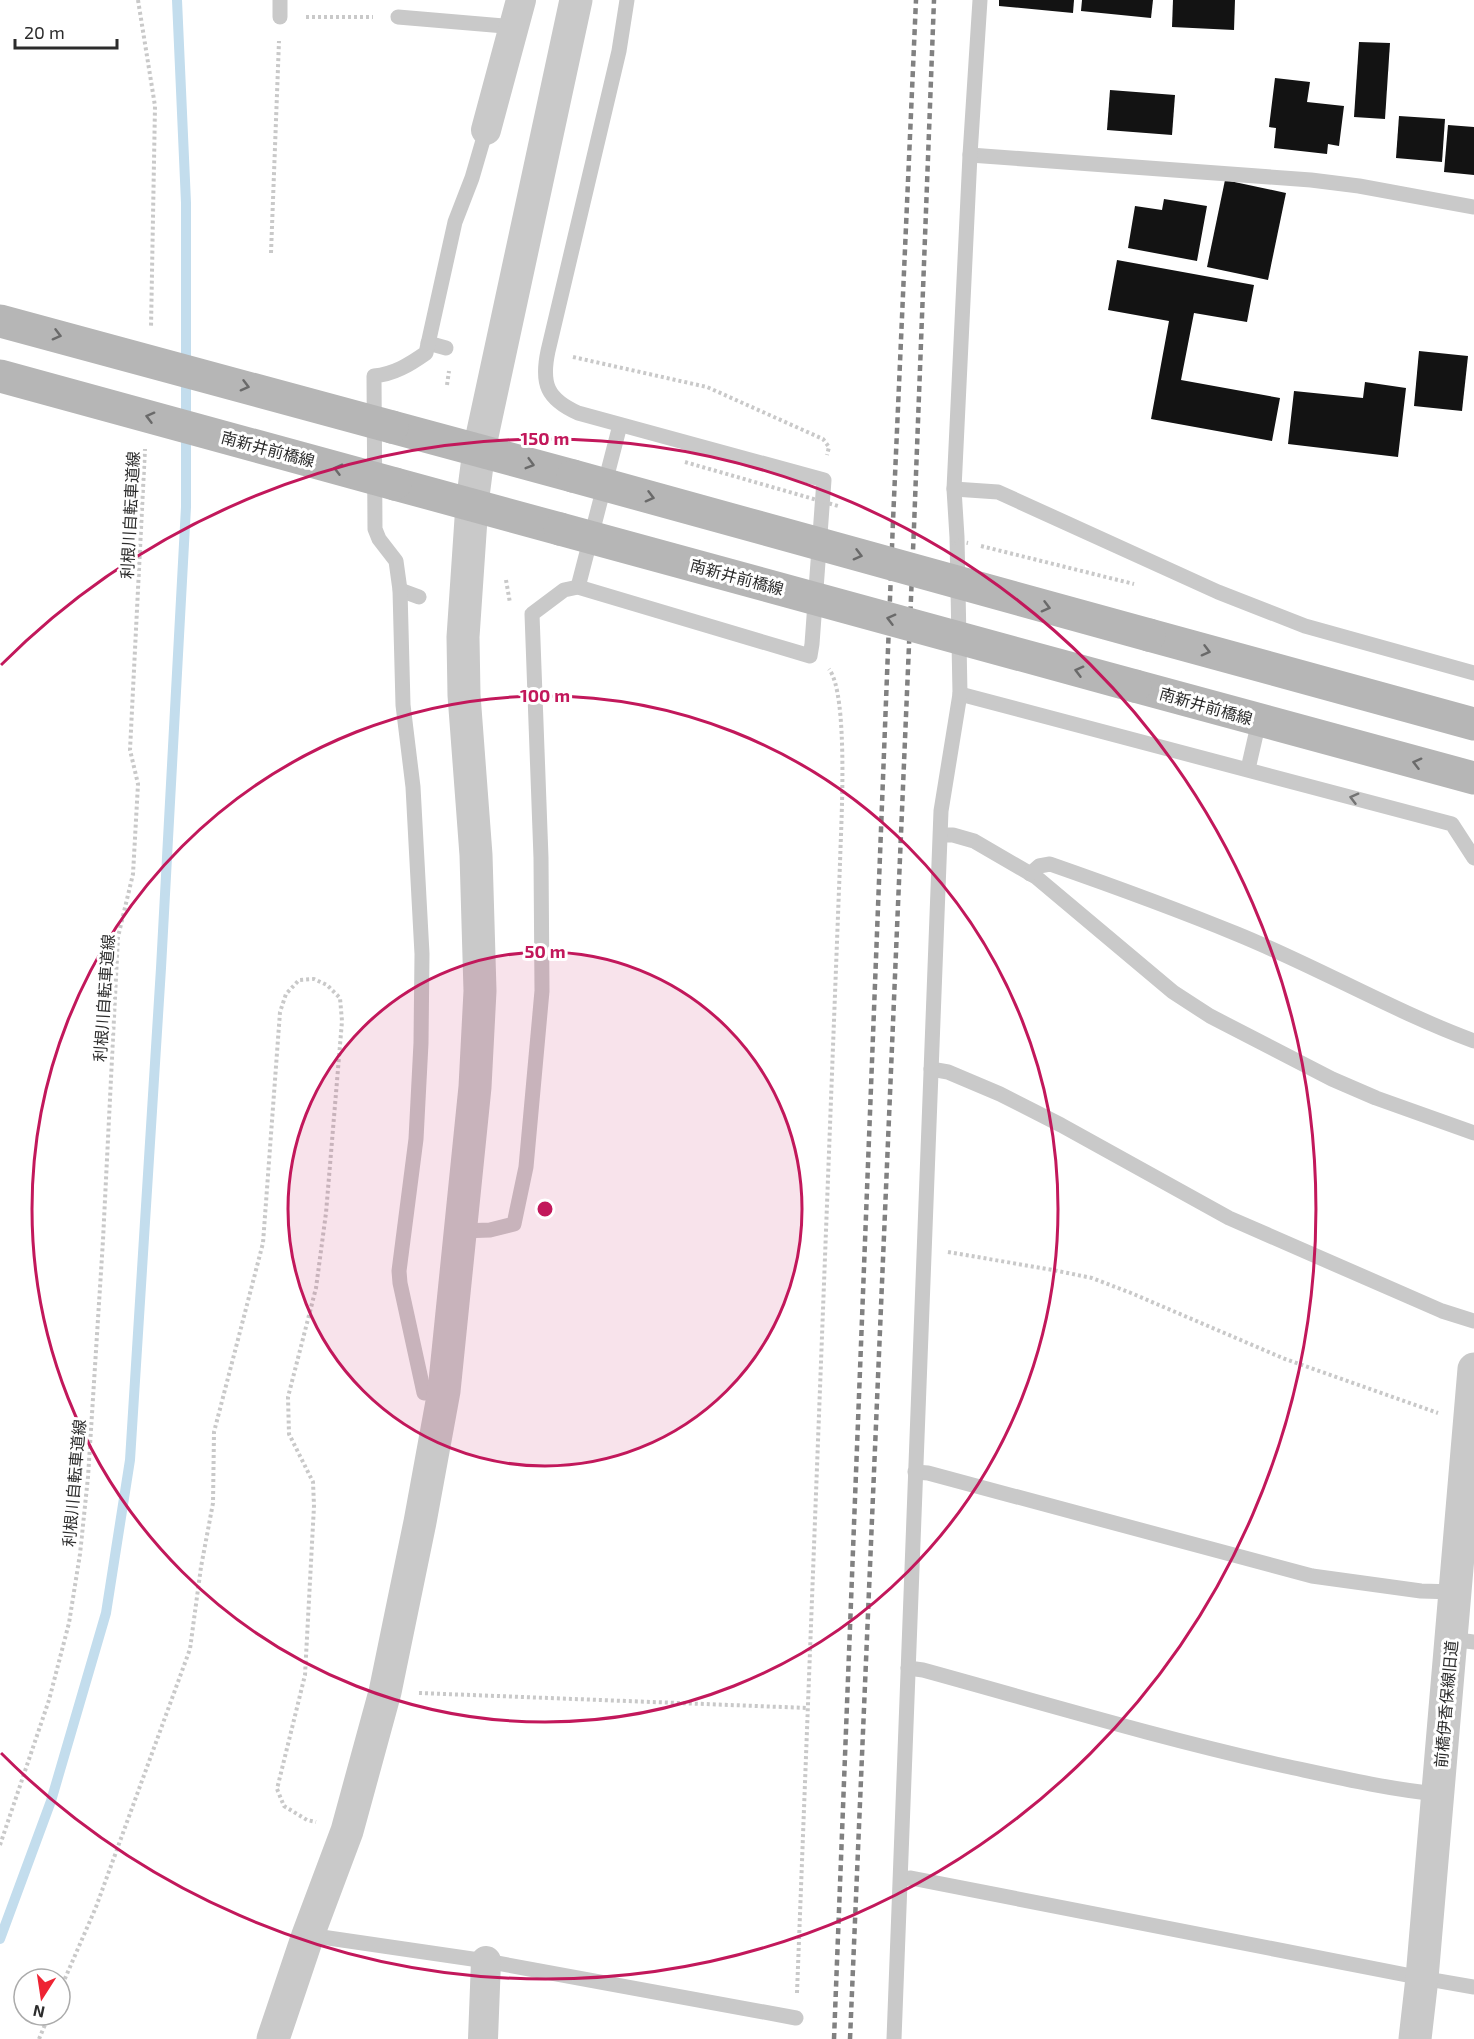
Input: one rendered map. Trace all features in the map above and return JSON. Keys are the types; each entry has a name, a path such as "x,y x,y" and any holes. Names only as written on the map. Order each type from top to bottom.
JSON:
{"main road":[{"path":"0,321 479,450 1474,724"},
{"name":"南新井前橋線","path":"0,376 1258,721 1474,778"}],"street":[{"path":"273,2039 308,1935 347,1831 385,1692 444,1391 475,1087 480,991 476,855 464,695 463,637 472,504 479,450 576,0"},
{"path":"486,130 518,14"},
{"name":"前橋伊香保線旧道","path":"1415,2039 1438,1794 1463,1640 1455,1592 1474,1369"},
{"path":"483,2039 486,1961"}],"lane":[{"path":"280,0 280,17"},
{"path":"461,1230 490,1230 514,1224 526,1167 542,991 540,847 525,614 564,590 578,587 810,656 824,480 578,413 566,408 548,389 538,368 548,351 619,51 627,0"},
{"path":"894,2039 923,1250 942,811 960,693 954,489 970,154 980,0"},
{"path":"398,17 518,14"},
{"path":"444,1391 424,1393 399,1283 416,1139 421,1043 422,954 413,787 404,705 400,590 396,561 379,539 375,529 374,376 385,375 404,368 426,353 455,222 472,178 486,130"},
{"path":"970,154 1311,180 1359,186 1474,207"},
{"path":"428,343 446,348"},
{"path":"578,587 620,425"},
{"path":"954,489 998,492 1218,592 1305,626 1474,673"},
{"path":"400,590 419,597"},
{"path":"960,693 1452,824 1474,858"},
{"path":"1248,769 1258,721"},
{"path":"941,835 953,835 974,842 1030,874 1173,992 1210,1016 1343,1084 1410,1112 1474,1133"},
{"path":"1030,874 1039,866 1050,864 1134,894 1237,934 1385,1004 1474,1041"},
{"path":"931,1070 948,1072 1000,1094 1229,1218 1442,1311 1474,1321"},
{"path":"915,1472 928,1473 1312,1576 1421,1591 1455,1592"},
{"path":"908,1668 923,1670 1209,1749 1408,1791 1438,1794"},
{"path":"901,1879 910,1878 1422,1978 1474,1986"},
{"path":"308,1935 486,1961 796,2018"}],"path":[{"path":"138,0 155,106 151,336"},
{"path":"271,253 280,17 398,17"},
{"path":"548,351 707,387 823,439 829,447 824,480"},
{"name":"利根川自転車道線","path":"0,1845 30,1759 69,1623 88,1477 103,1240 118,937 133,874 138,784 130,750 146,442"},
{"path":"685,462 838,506"},
{"path":"968,543 1065,567"},
{"path":"796,2018 842,759 837,687 832,672 824,663 810,656"},
{"path":"70,1967 96,1907 190,1649 201,1567 213,1503 214,1432 263,1243 280,1012 286,994 299,980 314,979 327,985 340,998 342,1021 326,1213 316,1288 288,1397 289,1434 313,1482 314,1506 305,1674 277,1789 284,1806 307,1820"},
{"path":"923,1250 942,1251 1092,1278 1285,1359 1421,1408 1449,1417 1470,1420"},
{"path":"385,1692 808,1707"}],"building":[{"path":"999,0 1074,0 1073,13 999,6"},
{"path":"1082,0 1153,0 1151,18 1081,11"},
{"path":"1173,0 1235,0 1234,30 1172,27"},
{"path":"1359,42 1390,43 1385,119 1354,117"},
{"path":"1275,78 1310,82 1307,102 1344,106 1339,146 1328,144 1327,154 1274,148 1276,128 1269,127"},
{"path":"1110,90 1175,95 1172,135 1107,130"},
{"path":"1399,116 1445,119 1442,162 1396,158"},
{"path":"1448,125 1474,127 1474,175 1444,172"},
{"path":"1225,180 1286,193 1268,280 1207,267"},
{"path":"1164,199 1207,206 1197,261 1128,248 1135,206 1162,210"},
{"path":"1117,260 1254,285 1247,322 1194,313 1181,380 1280,398 1272,441 1151,419 1169,321 1108,310"},
{"path":"1419,351 1468,356 1462,411 1414,406"},
{"path":"1365,382 1406,388 1398,457 1288,444 1294,391 1363,398"}],"waterway":[{"path":"0,1939 51,1801 106,1613 130,1460 161,968 186,507 186,203 177,0"}],"railway":[{"path":"834,2039 893,521 916,0"},
{"path":"850,2039 934,0"}]}
